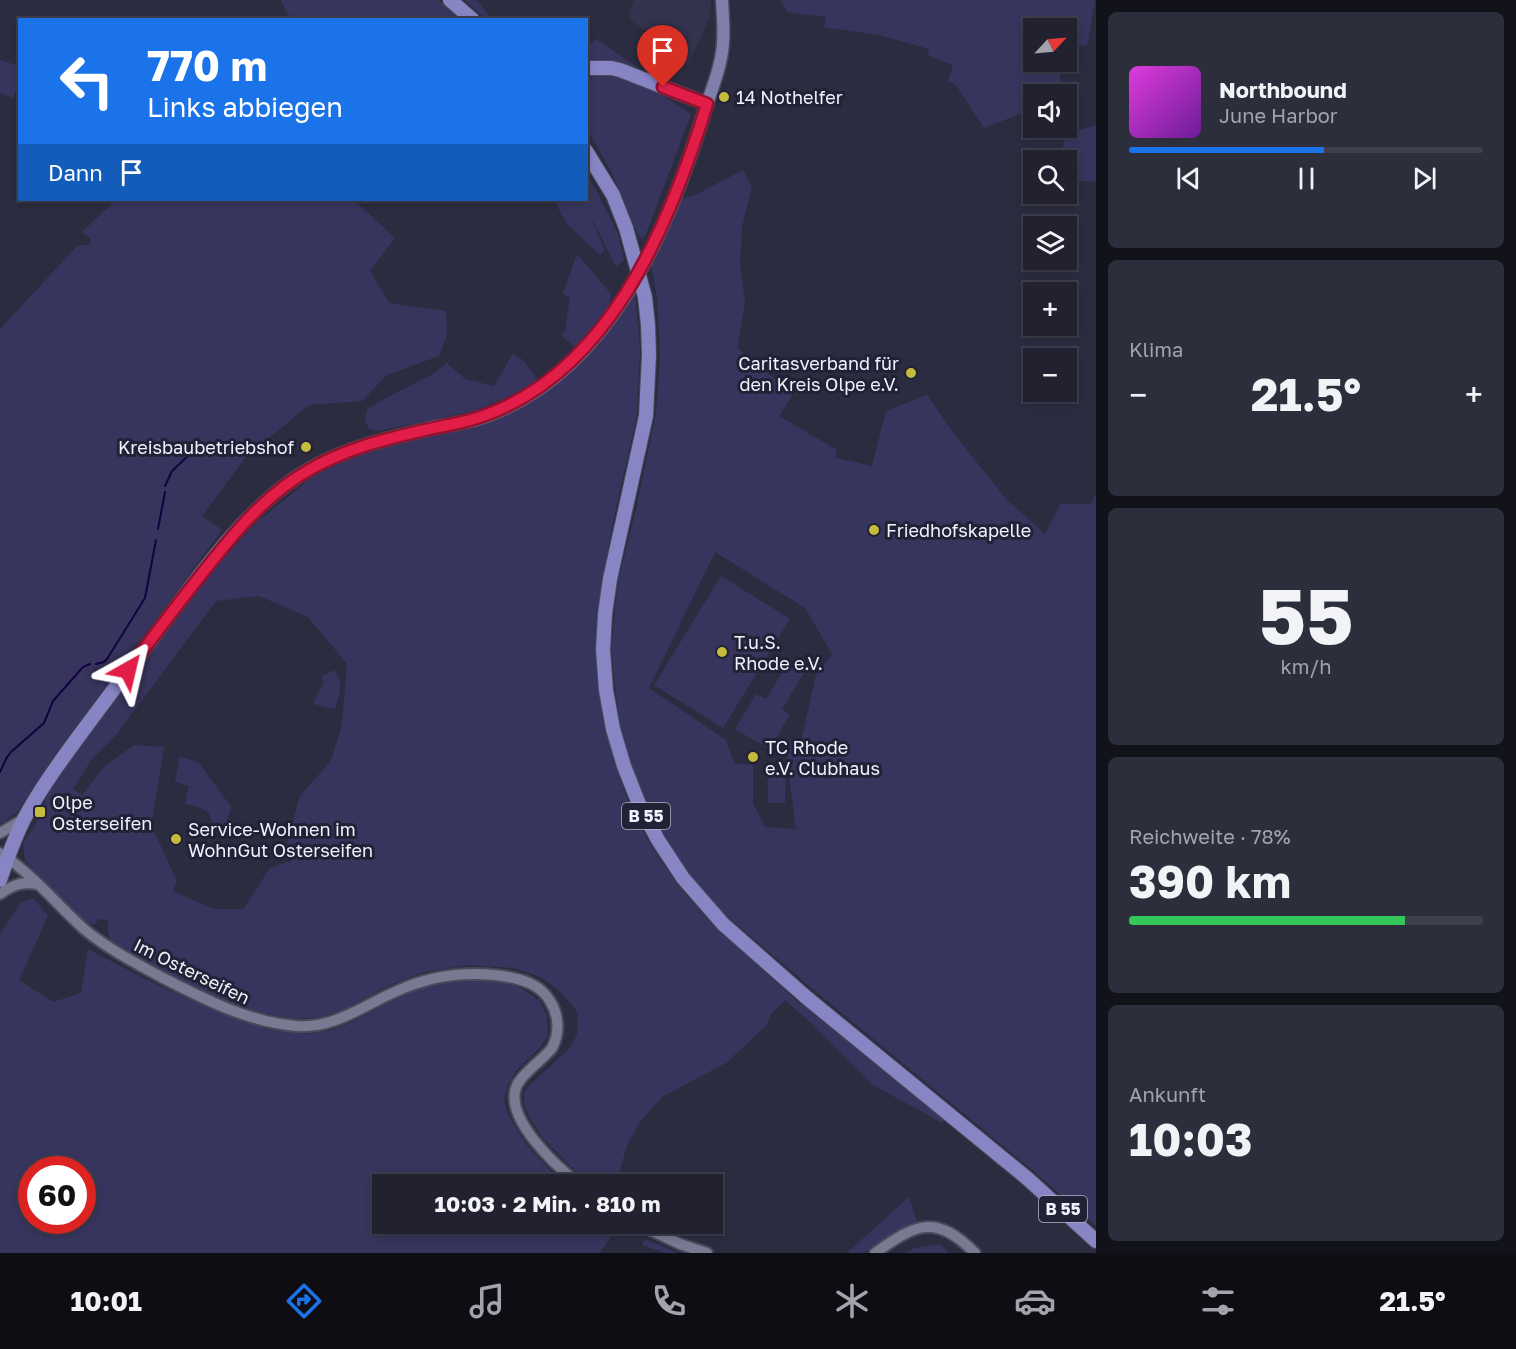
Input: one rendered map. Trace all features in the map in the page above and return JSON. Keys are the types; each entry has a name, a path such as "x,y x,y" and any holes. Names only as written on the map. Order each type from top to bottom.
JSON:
{"main road":[{"path":"450,0 471,18"},
{"path":"0,880 4,855 54,771 228,539 273,495 310,469 345,453 399,436 474,420 503,408 529,395 577,358 607,321 638,276 673,201 722,57 722,0"},
{"path":"590,69 620,70 707,104"},
{"name":"B 55","path":"588,154 613,195 626,228 645,297 648,325 646,416 610,579 603,650 606,690 613,729 639,804 658,840 683,878 723,924 807,998 1028,1179 1096,1241"}],"street":[{"path":"0,833 24,819"},
{"name":"Im Osterseifen","path":"4,855 103,943 182,988 224,1008 250,1017 276,1023 312,1026 328,1023 397,991 449,975 495,975 530,983 547,996 553,1006 557,1017 557,1032 552,1048 518,1083 515,1105 518,1116 530,1134 567,1174"},
{"path":"0,894 15,884 39,884"},
{"path":"875,1253 907,1232 927,1227 950,1232 975,1253"},
{"path":"658,1234 707,1253"}],"shaded area":[{"path":"281,0 438,0 460,18 290,18"},
{"path":"464,0 477,0 492,18 485,18"},
{"path":"634,0 711,0 710,17 688,65 630,19"},
{"path":"780,0 1095,0 1087,46 1077,45 1077,18 1023,18 1023,72 1061,72 1060,80 1066,84 1023,84 1023,113 984,128 956,85 948,81 953,65 928,55 929,49 878,35 824,27 826,17 788,12"},
{"path":"596,39 646,73 605,62 588,63 588,45"},
{"path":"0,60 18,66 18,85 13,99 0,92"},
{"path":"605,73 656,91 691,114 644,239 639,237 613,175 588,131 588,80"},
{"path":"1096,125 1096,182 1077,183 1077,150 1062,150 1063,138 1077,138 1077,131"},
{"path":"743,170 752,187 742,226 740,263 745,303 737,348 793,394 779,416 837,450 835,458 872,466 886,411 927,395 955,435 1007,500 1045,534 1060,504 1091,504 1096,493 1096,1226 1036,1173 723,913 691,876 666,838 649,809 632,767 620,726 611,650 618,581 636,510 656,413 660,355 657,297 651,266 680,199 697,194","holes":["715,552 805,608 832,654 816,675 801,742 787,741 787,761 796,829 765,827 753,803 753,765 734,763 726,740 649,688"]},
{"path":"588,177 618,234 624,260 616,267 588,211 605,251 600,255 567,224 555,201 588,201"},
{"path":"115,201 355,201 395,238 370,271 389,303 446,311 447,335 439,356 387,375 362,401 309,405 245,458 202,516 222,530 49,763 18,811 0,824 0,329 78,245 90,245 91,239 82,232"},
{"path":"577,254 611,294 610,306 575,347 561,335 565,331 570,298 563,293"},
{"path":"635,292 640,351 637,415 602,581 597,653 605,727 631,809 650,844 676,883 709,921 797,1001 945,1118 942,1123 873,1085 785,1000 772,1013 766,1026 726,1063 662,1097 639,1123 627,1145 619,1174 578,1174 543,1138 524,1105 524,1092 568,1050 577,1035 578,1014 574,1007 541,977 513,968 468,965 424,972 390,985 338,1012 318,1017 296,1019 261,1013 216,997 143,961 112,942 108,933 108,920 99,919 94,925 86,923 25,861 23,842 35,826 54,779 213,569 257,522 315,475 377,447 474,424 570,371 616,322","holes":["259,596 308,617 347,664 342,724 331,761 300,796 287,843 291,861 270,868 243,909 213,909 173,891 177,881 151,825 164,747 134,745 104,767 82,795 73,789 92,759 116,735 216,601"]},
{"path":"513,353 523,360 538,380 512,395 474,411 377,431 369,429 365,421 367,410 431,375 447,363 465,379 494,386"},
{"name":"T.u.S. Rhode e.V.","path":"721,576 790,619 723,728 654,685"},
{"path":"788,663 804,673 782,709 790,715 769,749 735,729 756,694 766,699"},
{"path":"334,670 340,684 335,709 314,704 324,682 321,677"},
{"path":"180,756 199,763 231,807 225,830 219,829 213,838 209,832 210,815 202,809 185,804 189,786 175,782"},
{"path":"768,764 786,764 785,803 768,803"},
{"path":"33,898 48,916 19,980 53,1002 81,993 88,949 208,1008 265,1028 305,1034 328,1031 348,1024 410,992 440,982 488,980 516,985 539,1000 547,1016 548,1035 541,1046 516,1071 507,1086 504,1100 508,1114 525,1143 553,1174 372,1174 372,1234 613,1234 599,1253 0,1253 0,934 21,902"},
{"path":"909,1197 917,1222 864,1253 847,1253"},
{"path":"645,1239 678,1253 666,1253 642,1245"},
{"path":"939,1244 949,1253 905,1253 914,1248"}],"waterway":[{"path":"165,486 172,471 192,452"},
{"path":"158,529 165,492"},
{"path":"96,664 107,659 145,598 156,540"},
{"path":"0,772 11,752 44,723 53,701 83,667 90,664"}],"place":[{"name":"14 Nothelfer","path":"724,97"},
{"name":"Caritasverband für den Kreis Olpe e.V.","path":"911,373"},
{"name":"Kreisbaubetriebshof","path":"306,447"},
{"name":"Friedhofskapelle","path":"874,530"},
{"name":"T.u.S. Rhode e.V.","path":"722,652"},
{"name":"TC Rhode e.V. Clubhaus","path":"753,757"},
{"name":"Olpe Osterseifen","path":"40,812"},
{"name":"Service-Wohnen im WohnGut Osterseifen","path":"176,839"}],"route":[{"path":"128,670 228,539 289,482 310,469 364,446 474,420 503,408 529,395 577,358 607,321 638,276 673,201 702,121 707,104 663,87"}]}
